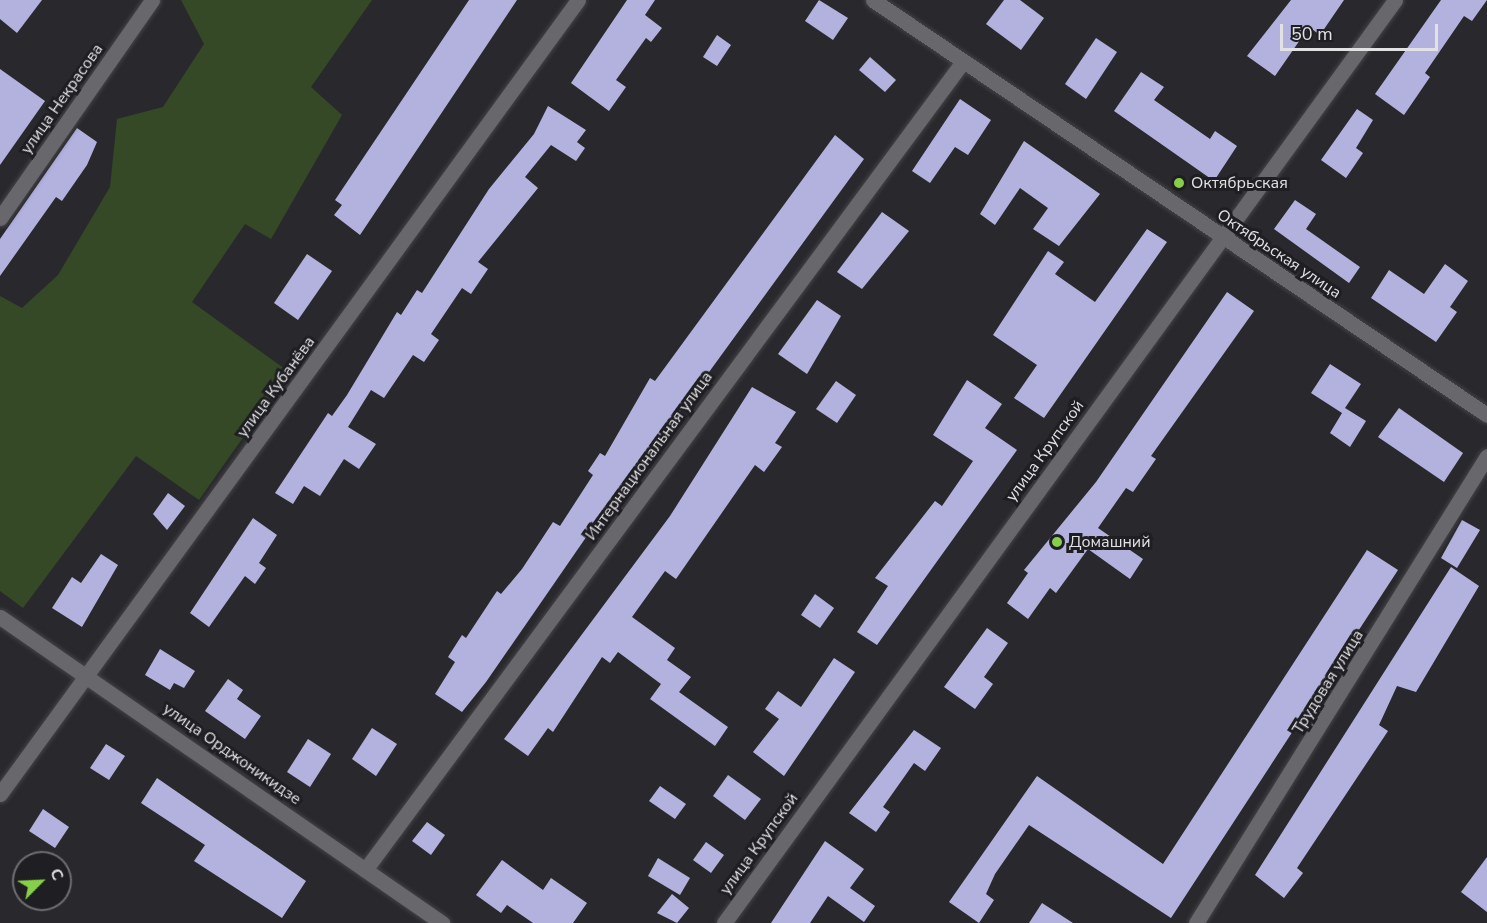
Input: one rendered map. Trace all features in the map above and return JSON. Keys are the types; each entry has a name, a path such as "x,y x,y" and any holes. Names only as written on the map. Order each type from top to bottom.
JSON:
{"street":[{"name":"улица Некрасова","path":"0,218 152,0"},
{"name":"улица Кубанёва","path":"0,794 89,676 578,0"},
{"name":"Октябрьская улица","path":"873,0 962,63 1487,415"},
{"name":"улица Крупской","path":"724,923 1395,0"},
{"name":"Интернациональная улица","path":"365,870 962,63"},
{"name":"Трудовая улица","path":"1196,923 1487,456"},
{"name":"улица Орджоникидзе","path":"0,617 89,676 442,923"}],"green space":[{"path":"181,0 372,0 311,87 342,115 271,239 245,224 192,302 289,372 199,500 136,456 23,608 0,591 0,296 22,308 58,275 110,187 117,119 163,107 204,44"}],"building":[{"path":"0,0 42,0 17,33 0,19"},
{"path":"469,0 517,0 360,235 334,215 342,205 335,200"},
{"path":"627,0 655,0 645,15 662,28 651,42 646,38 616,80 626,87 609,111 571,83"},
{"path":"819,0 848,18 833,40 805,21"},
{"path":"1004,0 1020,0 1044,18 1021,50 986,24"},
{"path":"1291,0 1344,0 1320,35 1309,27 1275,76 1247,56"},
{"path":"1441,0 1487,0 1472,21 1464,16 1425,73 1430,77 1404,115 1375,94"},
{"path":"717,35 731,45 717,66 703,57"},
{"path":"1096,38 1117,52 1086,99 1065,84"},
{"path":"870,57 896,80 885,92 859,70"},
{"path":"0,69 45,101 0,165"},
{"path":"1141,72 1164,87 1154,100 1210,139 1215,131 1237,146 1214,181 1114,111"},
{"path":"960,99 991,120 968,155 955,147 930,183 912,171"},
{"path":"548,106 586,130 577,142 585,148 576,161 551,145 525,177 538,188 478,262 488,269 471,294 462,288 431,334 439,340 424,362 413,355 384,398 371,390 348,427 376,444 359,469 344,459 320,496 304,486 293,504 275,493 328,413 332,416 347,395 397,312 401,315 417,290 422,293 489,189 534,134"},
{"path":"1357,109 1373,120 1356,148 1363,153 1346,178 1321,160"},
{"path":"77,128 97,142 87,165 62,201 56,197 0,276 0,239"},
{"path":"835,135 864,159 621,493 618,491 486,682 462,712 435,694 455,662 448,657 462,635 466,638 497,591 501,594 522,569 553,522 560,526 593,475 588,471 600,453 605,456 650,378 655,381"},
{"path":"1024,141 1100,194 1059,246 1033,229 1048,208 1020,188 995,225 980,214"},
{"path":"1295,200 1316,214 1306,229 1360,267 1349,283 1274,229"},
{"path":"882,212 909,231 862,289 837,272"},
{"path":"1147,229 1167,242 1044,418 1014,398 1037,365 993,335 1048,251 1064,262 1055,274 1095,302"},
{"path":"307,254 332,271 298,320 274,303"},
{"path":"1445,264 1468,281 1450,307 1457,312 1436,342 1371,298 1389,270 1424,294"},
{"path":"1227,292 1254,311 1151,456 1156,459 1133,492 1126,488 1098,528 1143,559 1130,579 1088,549 1056,593 1050,588 1028,619 1007,603 1028,573 1024,570 1096,482"},
{"path":"817,300 841,316 807,374 778,354"},
{"path":"1330,364 1361,384 1345,408 1366,421 1350,447 1330,433 1342,413 1311,393"},
{"path":"967,380 1002,404 985,428 1017,450 877,645 857,632 888,586 875,578 935,501 942,506 973,461 933,435"},
{"path":"836,381 856,395 837,423 816,409"},
{"path":"752,387 796,412 775,443 782,447 764,472 755,465 676,579 665,571 632,617 675,648 667,660 691,677 679,692 728,727 715,746 650,699 661,684 618,652 610,663 602,657 553,732 548,728 528,756 504,739 670,516"},
{"path":"1399,408 1463,453 1444,482 1378,437"},
{"path":"168,493 185,506 167,530 153,514"},
{"path":"253,518 277,535 259,563 266,568 255,584 245,576 209,627 190,613"},
{"path":"1462,520 1480,530 1457,568 1441,558"},
{"path":"1367,550 1398,570 1171,918 1029,825 995,874 986,894 994,900 979,923 949,902 1037,776 1163,864"},
{"path":"101,554 118,565 82,627 52,608 72,577 81,583"},
{"path":"1451,567 1479,586 1416,692 1397,686 1379,725 1388,731 1297,868 1303,873 1284,898 1255,875"},
{"path":"815,594 834,608 820,628 801,615"},
{"path":"987,628 1008,643 984,677 993,684 975,709 944,687"},
{"path":"160,649 195,671 184,688 174,683 170,690 145,675"},
{"path":"834,658 855,672 784,776 753,752 779,719 765,709 778,691 801,707"},
{"path":"228,679 243,690 237,699 261,716 245,739 205,711"},
{"path":"372,728 397,744 376,776 352,759"},
{"path":"914,730 941,748 925,771 914,763 883,807 890,812 876,832 849,813"},
{"path":"308,739 331,754 310,787 287,772"},
{"path":"106,744 125,756 109,780 90,768"},
{"path":"728,775 761,799 745,820 713,796"},
{"path":"157,778 306,881 282,918 194,861 205,845 141,803"},
{"path":"660,786 686,804 675,819 649,801"},
{"path":"43,809 69,827 55,848 29,831"},
{"path":"427,822 445,835 431,855 412,841"},
{"path":"825,841 864,869 850,888 875,906 864,922 828,896 810,923 771,923"},
{"path":"706,842 724,855 711,873 693,860"},
{"path":"1487,857 1487,912 1461,892"},
{"path":"658,858 690,878 680,895 648,876"},
{"path":"502,860 543,890 551,878 587,903 573,923 533,923 507,905 501,913 476,895"},
{"path":"672,894 689,908 677,923 657,913"},
{"path":"1042,903 1073,923 1029,923"}],"place":[{"name":"Октябрьская","path":"1179,183"},
{"name":"Домашний","path":"1057,542"}]}
